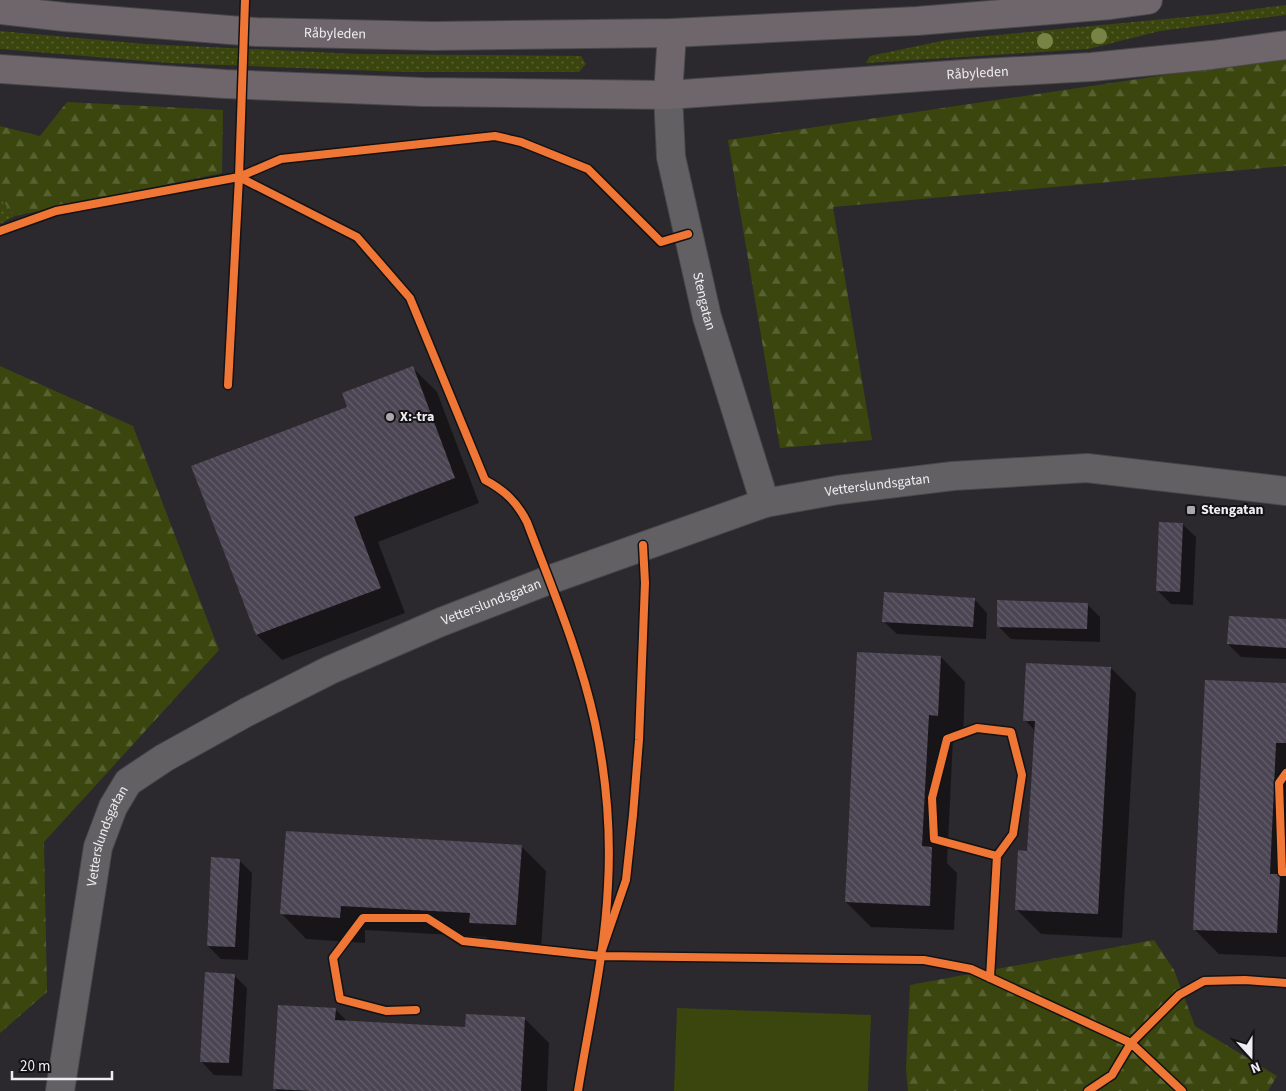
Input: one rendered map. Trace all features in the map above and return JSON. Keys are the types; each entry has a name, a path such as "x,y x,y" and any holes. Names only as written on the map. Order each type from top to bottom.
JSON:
{"main road":[{"name":"Råbyleden","path":"0,10 65,17 266,32 433,36 672,33 917,21 1111,5 1148,0"},
{"path":"668,95 672,33"},
{"name":"Råbyleden","path":"0,69 225,84 373,90 668,95 1091,67 1212,55 1286,45"}],"street":[{"name":"Stengatan","path":"668,95 671,157 707,317 765,503"},
{"name":"Vetterslundsgatan","path":"60,1091 98,847 113,807 128,782 164,758 239,716 339,666 441,622 540,584 765,503 838,490 953,476 1087,468 1286,491"}],"green space":[{"path":"1286,5 1286,15 1160,31 1088,49 866,63 870,56 946,40 1217,14"},
{"path":"0,31 145,44 358,54 581,56 586,64 579,72 405,72 169,63 0,49"},
{"path":"1286,57 1286,166 833,207 872,440 780,448 728,140"},
{"path":"67,102 223,110 222,173 15,216 0,198 0,126 40,136"},
{"path":"0,198 15,216 0,224"},
{"path":"0,366 133,426 219,650 44,842 47,992 0,1033"},
{"path":"1154,940 1174,970 1195,1026 1277,1076 1268,1091 908,1091 906,1069 910,985"},
{"path":"677,1008 871,1015 868,1091 674,1091"}],"building":[{"path":"413,366 455,478 354,517 381,588 256,635 191,466 347,407 342,393"},
{"path":"1159,522 1183,523 1180,592 1156,591"},
{"path":"884,592 975,598 973,627 882,622"},
{"path":"997,600 1088,603 1087,629 997,627"},
{"path":"1229,616 1286,619 1286,648 1227,644"},
{"path":"857,652 941,656 938,716 929,715 922,846 932,847 930,906 845,902"},
{"path":"1026,663 1111,667 1098,914 1015,910 1018,850 1027,851 1035,721 1023,721"},
{"path":"1205,680 1286,683 1286,743 1276,743 1270,874 1280,874 1277,933 1193,930"},
{"path":"286,831 522,845 516,925 469,923 470,913 341,906 340,918 280,914"},
{"path":"211,857 240,859 235,947 207,946"},
{"path":"205,972 235,974 229,1063 200,1062"},
{"path":"278,1005 336,1008 335,1020 465,1027 466,1014 525,1017 521,1091 312,1091 273,1089"}],"cycle path":[{"path":"228,385 239,177 245,0"},
{"path":"0,231 56,211 239,177 281,159 495,136 521,142 588,169 661,242 688,234"},
{"path":"239,177 357,237 410,298 485,480 509,497 519,508 527,522 556,596 582,672 595,723 605,783 608,824 609,865 604,937 578,1091"},
{"path":"416,1010 386,1011 340,999 333,958 363,918 427,918 463,941 600,956 626,880 633,815 639,740 645,583 643,545"},
{"path":"990,978 997,856 1013,834 1022,775 1011,732 977,728 947,739 932,798 934,839 997,856"},
{"path":"1286,773 1279,783 1282,872 1286,872"},
{"path":"600,956 924,960 971,969 1131,1043 1182,1091"},
{"path":"1088,1091 1112,1075 1131,1043 1179,995 1204,981 1245,980 1286,983"}],"place":[{"name":"X:-tra","path":"390,417"},
{"name":"Stengatan","path":"1191,510"}]}
